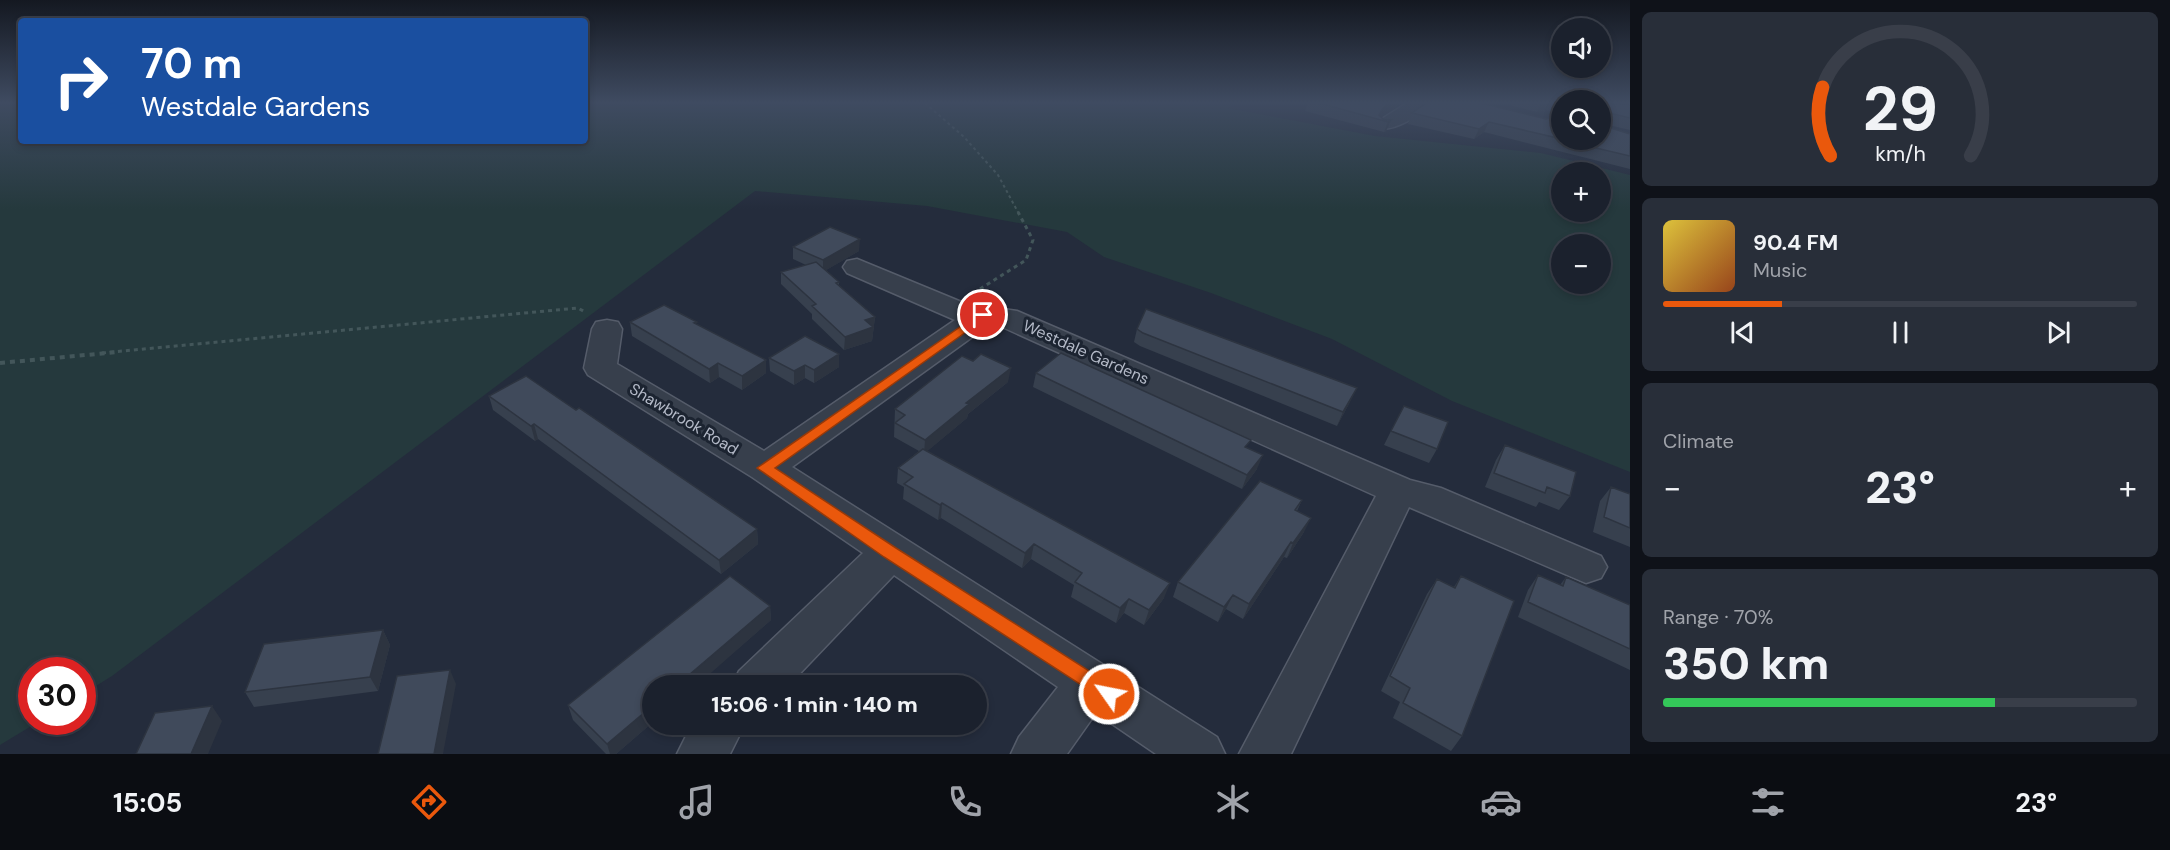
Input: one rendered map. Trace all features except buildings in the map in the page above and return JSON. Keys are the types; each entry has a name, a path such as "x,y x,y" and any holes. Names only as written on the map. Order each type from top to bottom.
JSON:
{"street":[{"name":"Westdale Gardens","path":"857,267 980,317 1006,317 1398,490 1427,498 1586,567"},
{"path":"765,468 980,317"},
{"name":"Shawbrook Road","path":"607,329 600,368 765,468 890,553 1199,754"},
{"path":"1264,754 1398,490"},
{"path":"767,675 890,553"},
{"path":"1037,754 1091,682"},
{"path":"703,754 714,735"}],"path":[{"path":"966,138 998,175 1033,240 1026,260 974,293 980,317"},
{"path":"0,363 578,308 596,318 607,329"}],"green space":[{"path":"0,138 18,138 18,144 588,144 588,138 1396,138 1541,153 1577,162 1551,162 1551,222 1611,222 1611,170 1630,175 1630,472 1452,401 1332,339 1211,293 1104,257 1067,232 927,206 755,191 96,686 96,657 18,657 18,734 0,745"}],"route":[{"path":"983,315 765,468 890,553 1109,694"}]}
